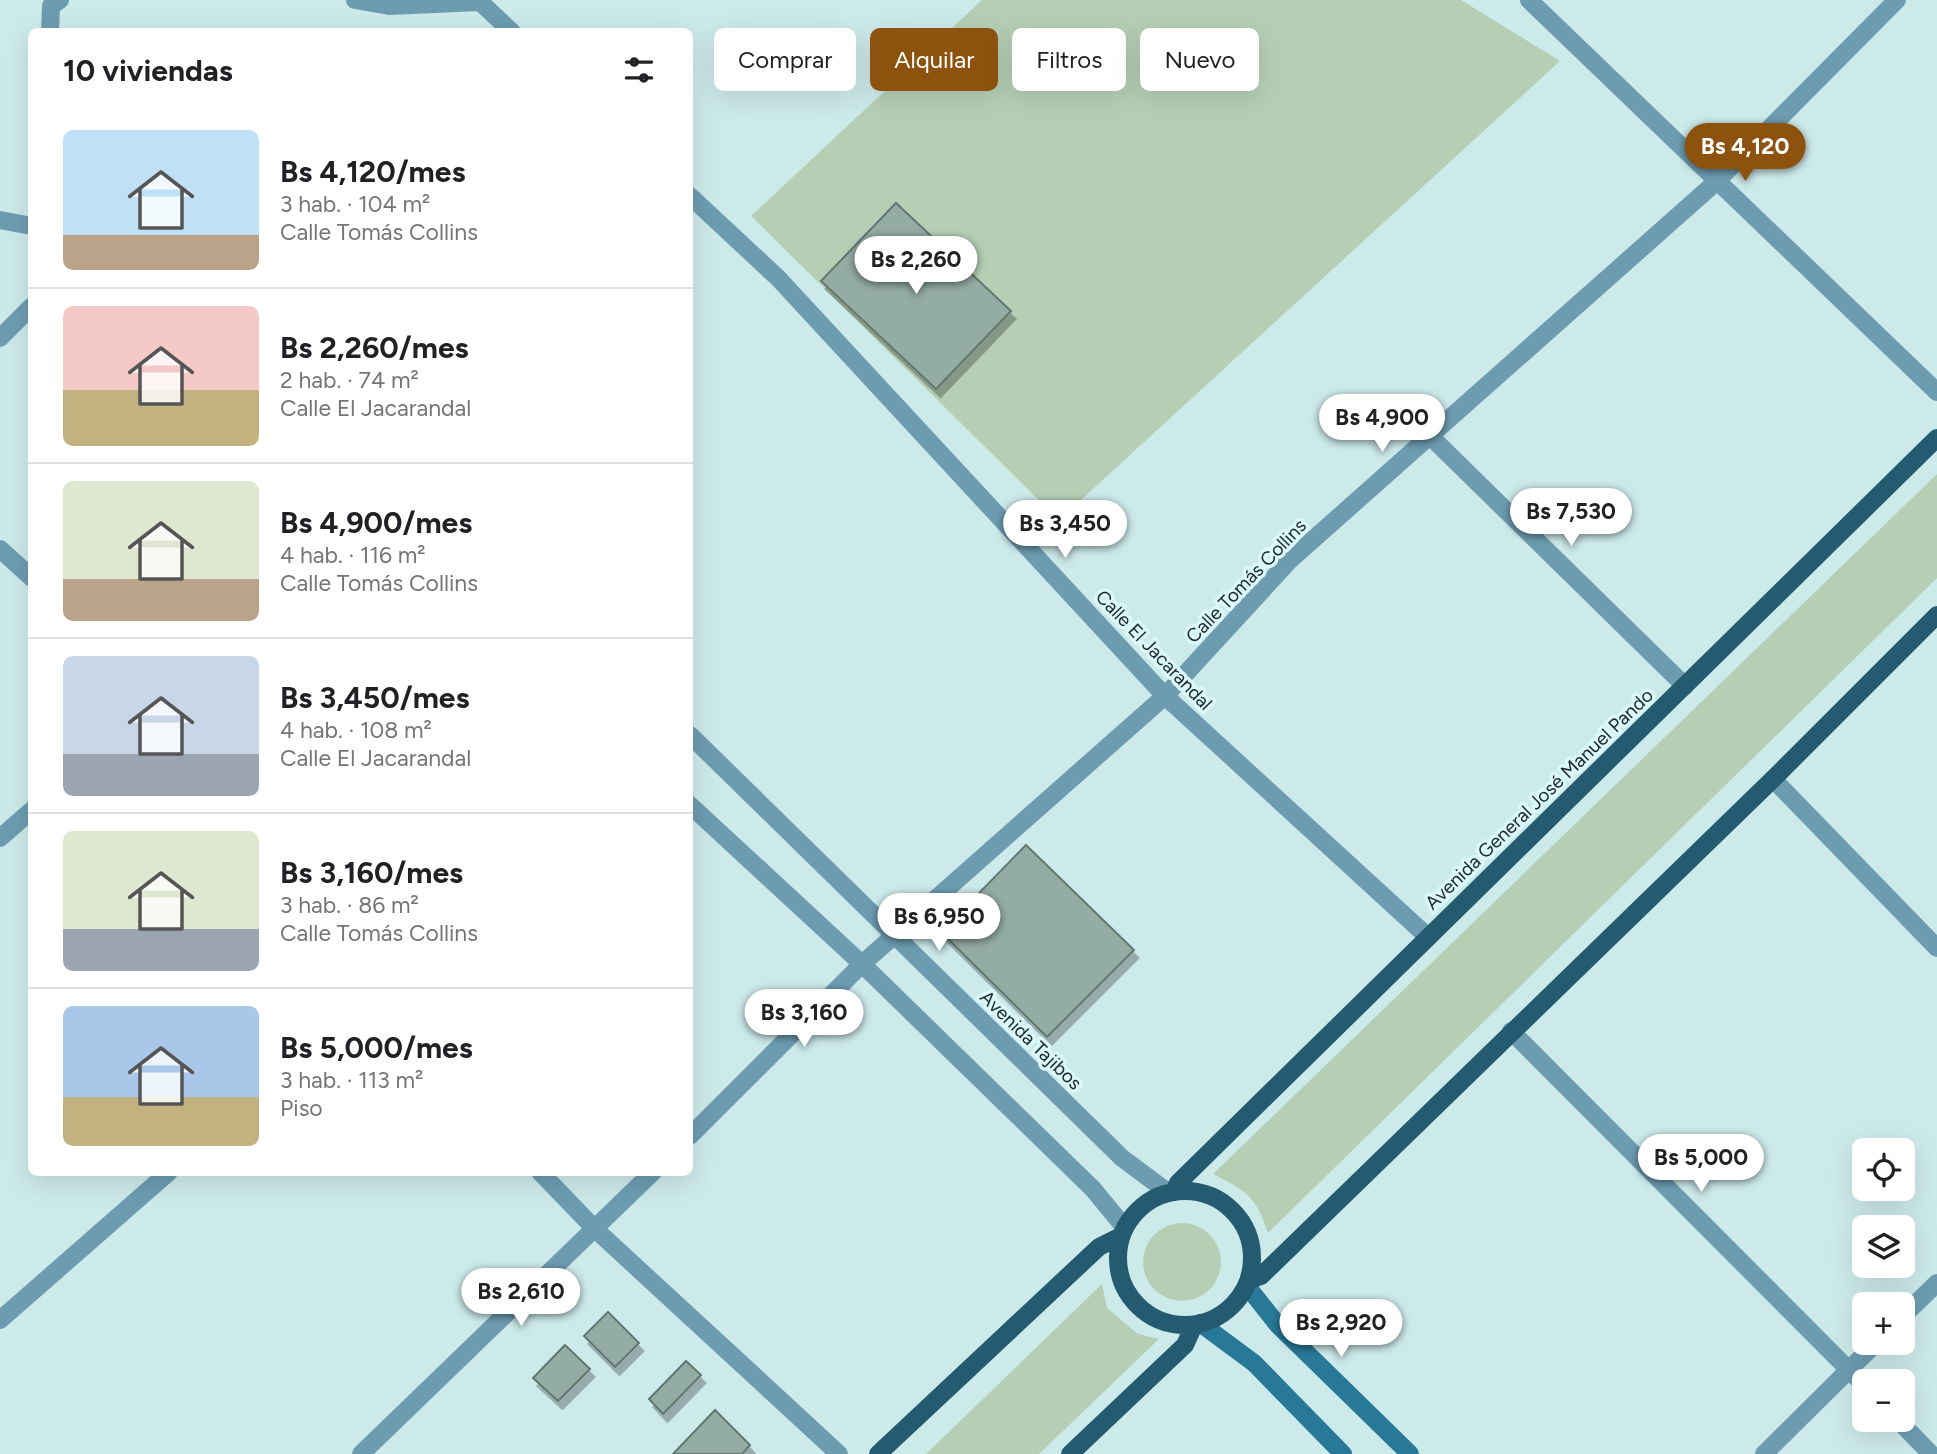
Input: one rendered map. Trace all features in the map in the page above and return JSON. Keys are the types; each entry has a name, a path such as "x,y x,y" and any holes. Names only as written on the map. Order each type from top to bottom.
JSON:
{"main road":[{"name":"Avenida General José Manuel Pando","path":"1171,1193 1178,1183 1937,438"},
{"path":"1123,1232 1119,1275 1127,1293 1140,1308 1156,1319 1175,1325 1197,1324 1228,1310 1248,1283 1261,1276 1773,779 1937,615"},
{"path":"878,1454 1099,1247 1123,1232 1136,1213 1151,1201 1171,1193 1194,1192 1213,1197 1236,1216 1250,1241 1252,1261 1248,1283 1277,1324 1410,1454"},
{"path":"1070,1454 1185,1345 1197,1324"},
{"path":"1197,1324 1254,1363 1343,1454"}],"street":[{"path":"50,28 51,6 60,0"},
{"path":"355,0 389,6 479,1 508,28"},
{"path":"1529,0 1937,392"},
{"name":"Calle Tomás Collins","path":"693,1133 893,935 1165,696 1290,560 1716,182 1897,0"},
{"name":"Calle El Jacarandal","path":"693,200 778,278 1165,696 1428,937"},
{"path":"0,220 28,225"},
{"path":"0,338 28,310"},
{"path":"1431,437 1685,686"},
{"path":"0,549 28,574"},
{"name":"Avenida Tajibos","path":"693,738 1122,1158 1171,1193"},
{"path":"1773,779 1937,948"},
{"path":"693,808 862,964 1093,1189 1123,1232"},
{"path":"0,838 28,814"},
{"path":"1511,1031 1852,1373"},
{"path":"0,1320 164,1176"},
{"path":"544,1176 596,1230 839,1454"},
{"path":"361,1454 649,1176"},
{"path":"1915,1304 1937,1283"},
{"path":"1765,1454 1864,1355"},
{"path":"1910,1432 1931,1454"}],"green space":[{"path":"982,0 1461,0 1560,61 1059,520 751,216 885,91 998,91 998,28 952,28"},
{"path":"1937,474 1937,578 1268,1233 1259,1211 1248,1196 1213,1174"},
{"path":"1182,1223 1197,1226 1214,1240 1221,1262 1218,1277 1204,1294 1182,1301 1167,1298 1150,1284 1143,1262 1146,1247 1160,1230"},
{"path":"1102,1284 1107,1308 1138,1334 1159,1339 1039,1454 926,1454"}],"building":[{"path":"896,203 1011,311 936,389 821,281"},
{"path":"1026,845 1134,950 1047,1037 941,932"},
{"path":"608,1312 639,1343 615,1367 584,1336"},
{"path":"565,1345 590,1369 558,1401 533,1378"},
{"path":"686,1361 701,1375 663,1414 649,1399"},
{"path":"715,1410 750,1445 742,1454 673,1454"}]}
